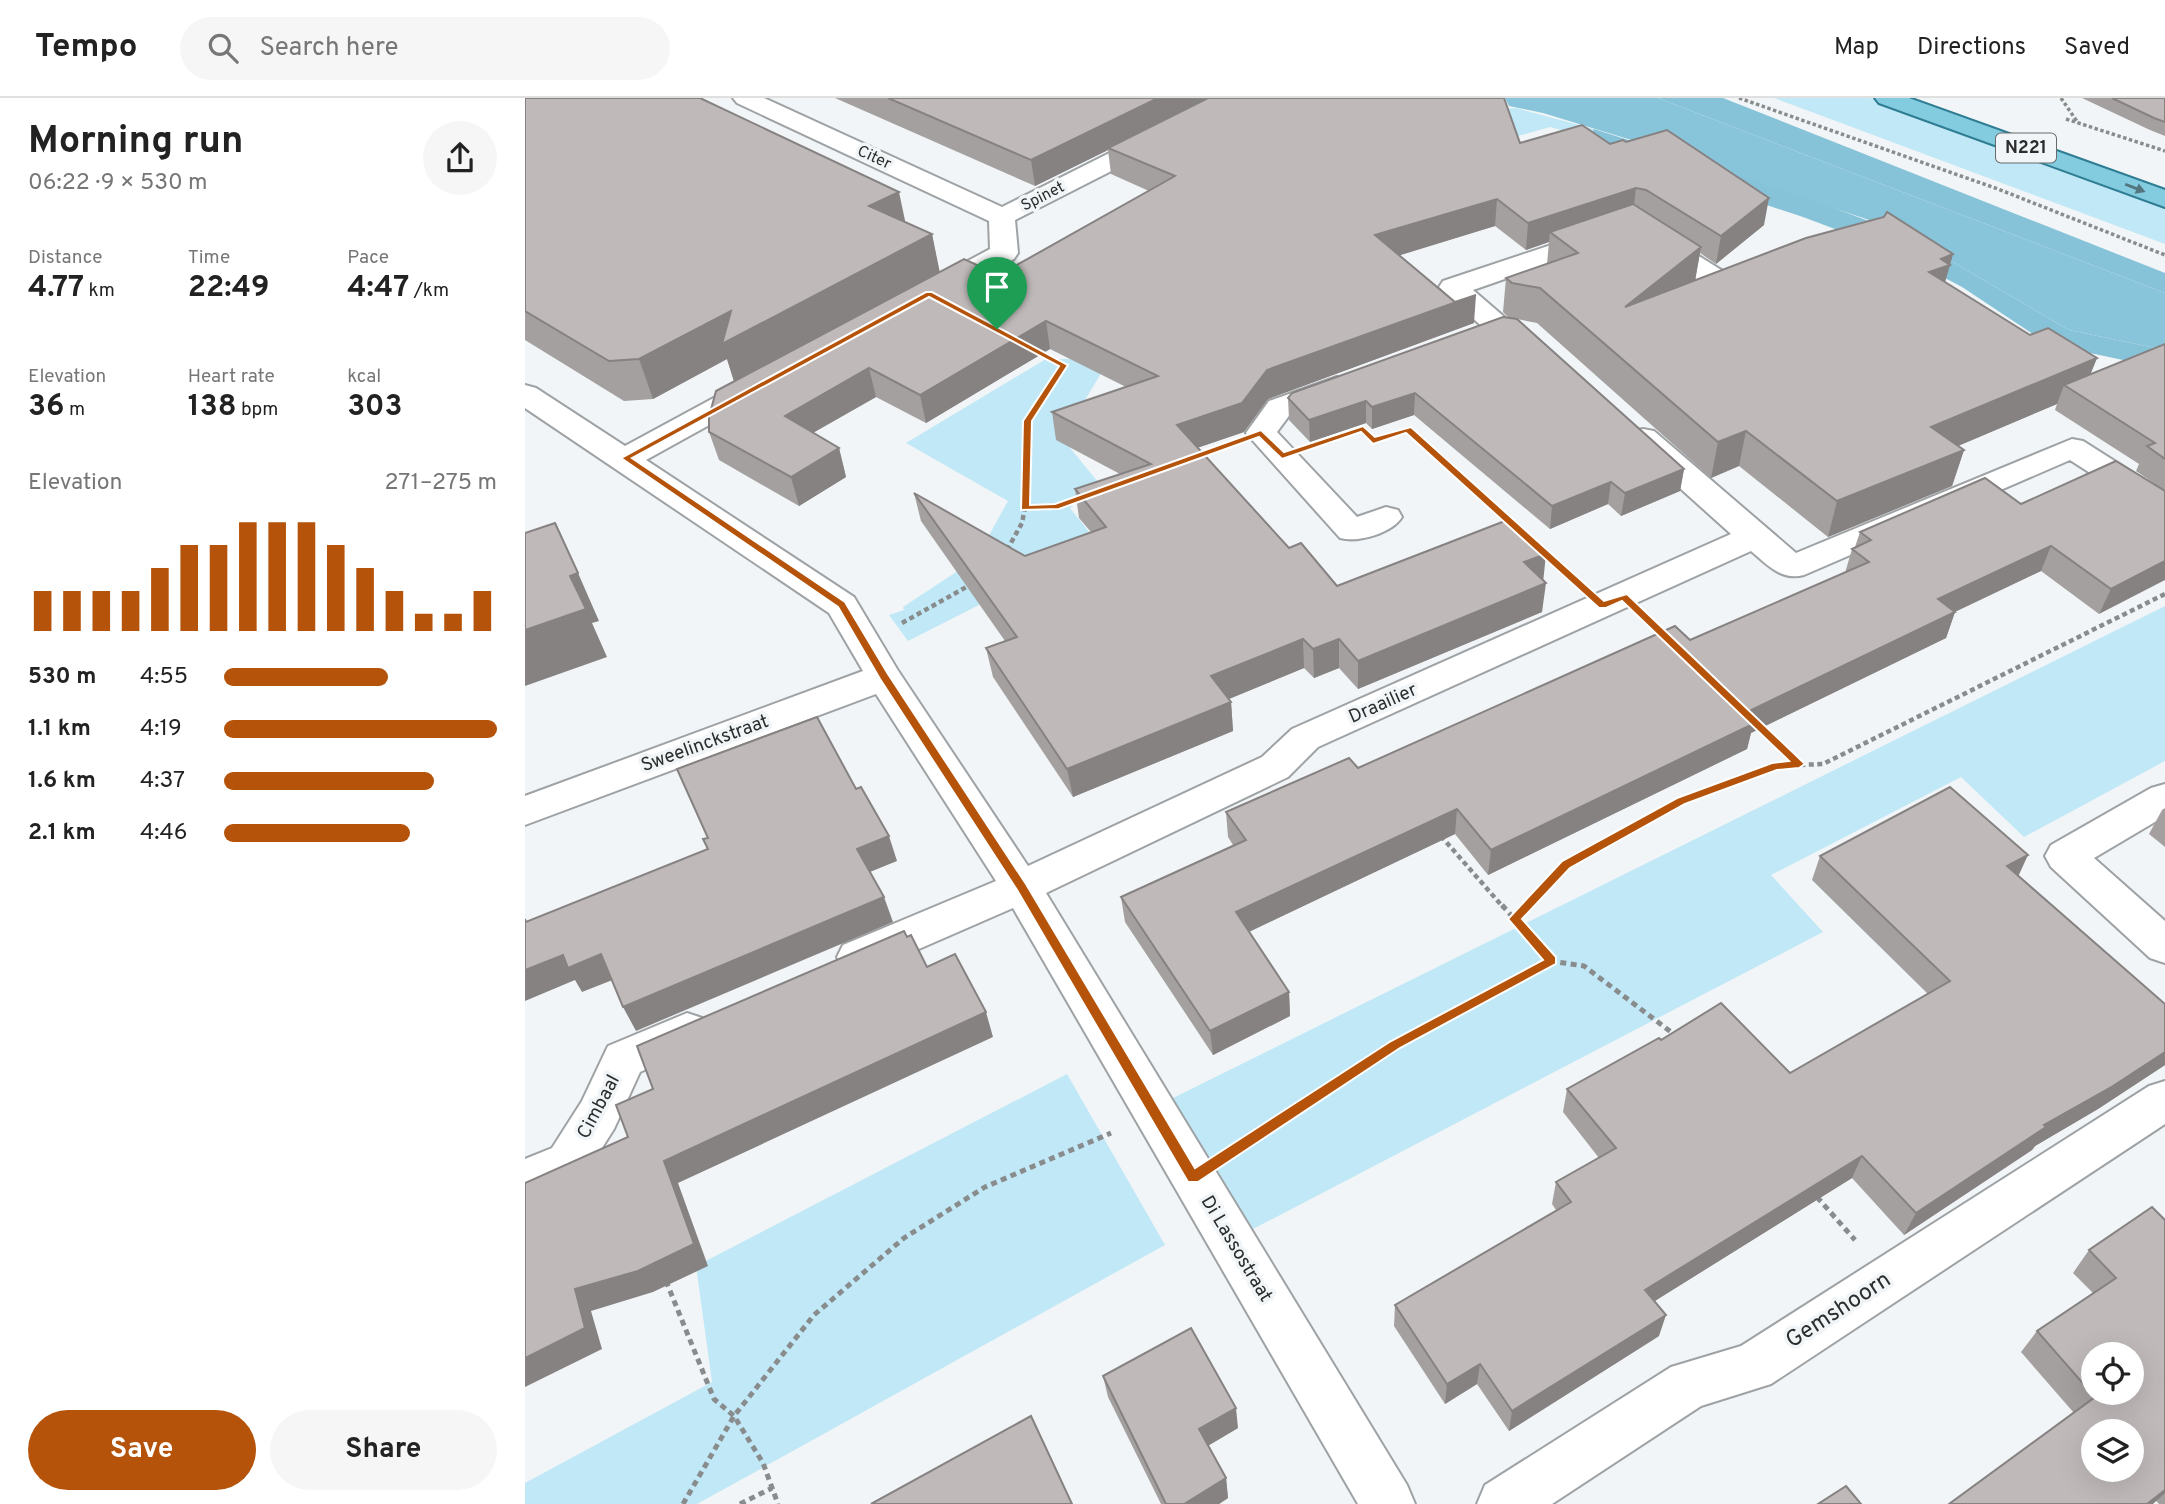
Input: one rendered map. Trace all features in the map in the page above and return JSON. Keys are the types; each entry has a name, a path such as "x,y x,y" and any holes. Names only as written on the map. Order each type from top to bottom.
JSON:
{"main road":[{"name":"N221","path":"1887,98 2165,199"},
{"name":"N221","path":"1933,98 2165,180"}],"street":[{"name":"Citer","path":"745,98 1002,217"},
{"name":"Spinet","path":"917,300 1004,253 1002,217 1237,98"},
{"path":"1499,332 1453,287 1625,228 1722,283 1787,264"},
{"path":"625,458 783,373"},
{"path":"1357,379 1280,407 1261,433 1352,531 1386,517"},
{"name":"Di Lassostraat","path":"525,394 625,458 842,605 884,677 1021,887 1382,1502"},
{"path":"1624,421 1754,537 1792,567 2071,448 2165,507"},
{"name":"Draailier","path":"1021,887 1275,767 1305,738 1754,537"},
{"name":"Sweelinckstraat","path":"525,811 884,677"},
{"path":"2165,799 2065,856 2165,946"},
{"path":"829,970 1021,887"},
{"name":"Cimbaal","path":"525,1181 568,1162 598,1115 624,1059 727,1014"},
{"name":"Gemshoorn","path":"1504,1504 1689,1385 1753,1367 2165,1100"}],"path":[{"path":"1739,98 1998,189 2165,255"},
{"path":"2061,98 2078,123"},
{"path":"2065,119 2165,151"},
{"path":"1005,554 1022,523 1025,508 1027,421 1064,365 1027,345"},
{"path":"1282,456 1363,429 1373,441 1408,429 1510,522"},
{"path":"1197,456 1261,433"},
{"path":"1025,508 1056,507 1094,493"},
{"path":"1541,550 1602,605"},
{"path":"863,640 918,615 980,578"},
{"path":"1514,919 1566,864 1681,801 1776,766 1823,764 2165,594"},
{"path":"1750,717 1799,764"},
{"path":"1432,826 1551,961"},
{"path":"1193,1177 1396,1044 1551,961 1584,966 1670,1030 1679,1040"},
{"path":"683,1504 734,1416 814,1315 904,1238 985,1187 1156,1113"},
{"path":"1816,1196 1889,1279"},
{"path":"661,1270 715,1399 734,1416 763,1463 778,1504"},
{"path":"740,1504 772,1488"}],"shaded area":[{"path":"1505,98 1658,98 2165,293 2165,350 2069,330 1908,236 1869,220 1638,142 1543,113 1509,106"},
{"path":"1658,98 1723,98 2165,273 2165,293"},
{"path":"1774,98 1871,98 2165,206 2165,244"},
{"path":"1516,108 1594,129 1589,137 1550,127 1424,163 1123,337 1062,438 1098,482 1070,508 1109,557 979,605 908,641 889,615 904,610 903,607 976,559 1008,501 906,443 1046,359 1070,359 1495,109"},
{"path":"1594,129 1800,195 1908,236 2069,330 2165,350 2165,369 2048,344 1962,287 1896,252 1587,140"},
{"path":"2165,606 2165,761 2024,837 1961,777 1771,875 1823,932 1253,1229 1171,1099"},
{"path":"1067,1074 1165,1245 697,1504 525,1504 525,1483 712,1382 696,1266"}],"building":[{"path":"525,98 700,98 899,192 869,206 932,234 722,344 731,311 639,359 609,361 525,311"},
{"path":"888,98 1158,98 1031,160"},
{"path":"1208,98 1504,98 1520,143 1582,125 1610,144 1667,130 1769,198 1721,236 1646,190 1636,188 1528,223 1497,199 1375,235 1455,302 1476,295 1267,370 1242,403 1177,425 1289,548 1301,543 1337,586 1510,519 1546,554 1524,562 1546,583 1358,661 1339,639 1313,649 1303,639 1211,676 1231,702 1067,769 986,648 1017,637 914,493 1025,556 1106,527 1075,489 1151,464 1052,412 1158,376 1046,321 920,395 869,368 785,416 839,448 791,477 709,432 709,417 716,391 964,259 999,275 1175,176 1108,148"},
{"path":"2112,98 2165,98 2165,122 2154,118"},
{"path":"1633,204 1701,247 1625,307 1806,238 1884,217 1887,212 1953,254 1941,259 1950,265 1929,272 2030,335 2048,328 2097,358 1931,427 1964,450 1837,501 1746,431 1718,442 1540,288 1512,283 1506,278 1578,253 1550,232"},
{"path":"1503,317 1517,319 1684,469 1625,493 1611,482 1552,506 1415,393 1372,407 1366,401 1309,420 1288,398 1292,393"},
{"path":"2165,344 2165,459 2147,446 2155,443 2064,385"},
{"path":"2116,461 2165,491 2165,561 2111,589 2051,546 1938,599 1955,612 1743,714 1753,724 1491,850 1457,809 1236,912 1289,992 1210,1031 1121,897 1246,840 1226,812 1349,758 1358,768 1675,626 1690,640 1869,562 1852,549 1871,540 1860,532 1985,478 2021,504"},
{"path":"555,523 578,573 570,576 586,609 525,630 525,533"},
{"path":"817,717 856,789 861,787 889,836 857,849 884,897 623,1007 601,954 568,968 563,955 525,970 525,919 526,922 708,849 703,839 708,838 677,769"},
{"path":"1950,787 2028,855 2007,866 2165,1004 2165,1052 2113,1086 2044,1125 2046,1127 1916,1213 1862,1156 1645,1290 1666,1315 1512,1411 1480,1364 1447,1384 1395,1305 1571,1202 1556,1182 1616,1148 1567,1089 1659,1038 1661,1040 1721,1003 1790,1073 1950,981 1820,856"},
{"path":"904,931 907,937 911,935 927,967 955,954 986,1012 664,1161 694,1244 638,1271 575,1289 585,1328 525,1358 525,1183 628,1137 616,1105 653,1089 637,1046"},
{"path":"2152,1207 2165,1220 2165,1490 2147,1504 1949,1504 2084,1405 2144,1405 2144,1342 2081,1342 2081,1381 2037,1331 2116,1278 2089,1250"},
{"path":"1191,1328 1236,1408 1199,1429 1226,1478 1184,1504 1166,1504 1103,1376"},
{"path":"1031,1416 1072,1504 871,1504"},
{"path":"1846,1486 1861,1504 1818,1504"}],"route":[{"path":"929,293 997,329 1064,365 1027,421 1025,508 1056,507 1261,433 1282,456 1363,429 1373,441 1408,429 1602,605 1623,596 1799,764 1776,766 1681,801 1566,864 1514,919 1551,961 1396,1044 1193,1177 1021,887 884,677 842,605 625,458 929,293"}]}
